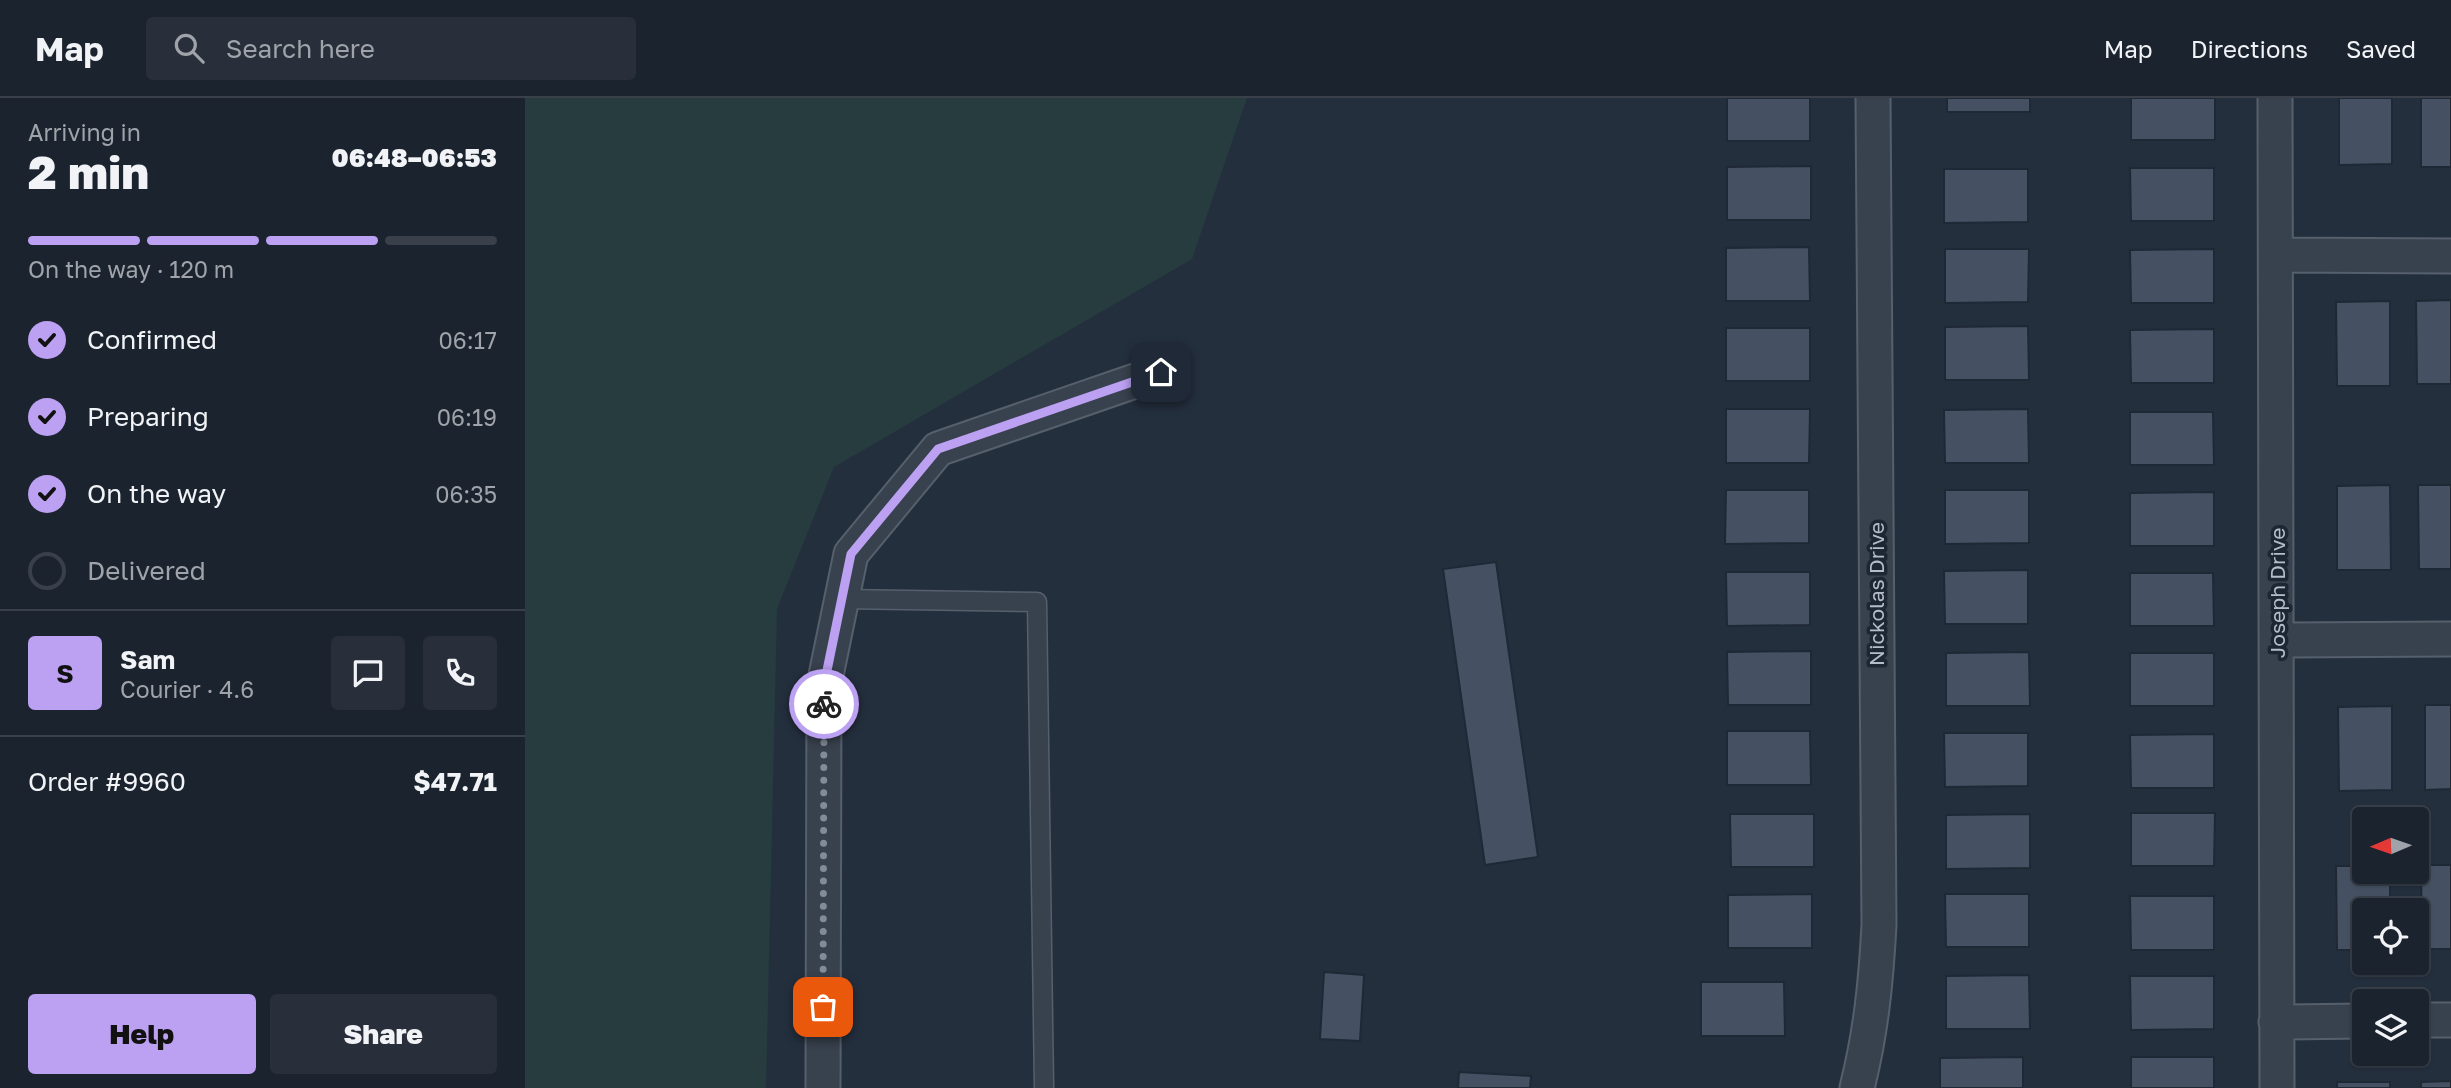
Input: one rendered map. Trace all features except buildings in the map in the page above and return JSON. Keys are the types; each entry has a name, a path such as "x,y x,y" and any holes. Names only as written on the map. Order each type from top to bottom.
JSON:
{"street":[{"name":"Nickolas Drive","path":"1857,1088 1868,1042 1875,992 1879,925 1873,98"},
{"name":"Joseph Drive","path":"2275,98 2277,1088"},
{"path":"2276,255 2451,256"},
{"path":"823,1088 824,685 851,554 938,449 1161,372"},
{"path":"2277,640 2451,639"},
{"path":"2429,1020 2451,1020"},
{"path":"2276,1022 2352,1021"}],"lane":[{"path":"842,599 1037,602 1044,1088"}],"green space":[{"path":"525,98 1247,98 1192,259 834,467 777,609 766,1088 525,1088"}],"way so far":[{"path":"823,1007 824,704"}],"route":[{"path":"824,704 824,685 851,554 938,449 1161,372"}]}
